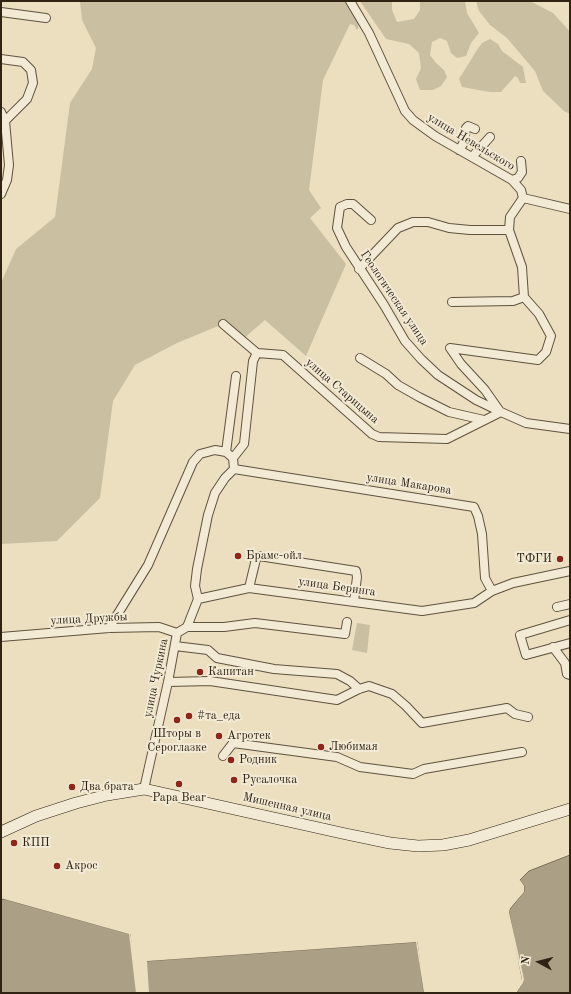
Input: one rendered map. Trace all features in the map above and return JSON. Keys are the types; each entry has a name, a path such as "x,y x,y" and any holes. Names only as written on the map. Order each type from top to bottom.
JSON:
{"main road":[{"name":"Мишенная улица","path":"1,832 36,816 70,804 107,795 144,789 346,834 390,843 418,846 443,845 469,840 570,808"}],"street":[{"name":"улица Невельского","path":"350,1 369,33 405,111 434,136 512,180 521,190 523,198"},
{"path":"1,12 46,18"},
{"path":"1,59 23,62 31,70 33,83 27,99 3,123"},
{"path":"1,112 9,165 7,180 1,194"},
{"path":"459,150 466,128 468,126 475,129"},
{"path":"472,157 490,137"},
{"path":"512,180 518,178 522,172 522,161"},
{"path":"501,412 485,390 461,364 450,348 538,360 546,352 551,336 539,314 524,297 522,267 509,230 510,217 523,198 570,209"},
{"name":"Геологическая улица","path":"371,220 353,204 346,204 340,207 337,228 359,269 384,304 405,341 421,359 438,375 476,400 501,412 526,423 570,429"},
{"path":"359,269 398,228 413,222 428,222 470,230 509,230"},
{"path":"452,302 513,301 524,297"},
{"path":"223,324 257,353 253,361 244,444 233,458 234,469 225,478 215,493 208,515 197,569 195,586 198,599 186,627 224,626 255,623 345,634 346,622"},
{"name":"улица Старицына","path":"257,353 283,355 372,434 379,437 447,439 501,412"},
{"path":"360,358 386,374 398,385 449,412 484,420"},
{"path":"226,452 236,376"},
{"path":"109,628 148,565 193,462 200,454 215,450 226,452 233,458"},
{"name":"улица Макарова","path":"234,469 474,508 478,516 482,534 485,578 492,591"},
{"path":"249,588 256,559 259,556 356,571 357,577 354,600"},
{"path":"492,591 512,583 570,572"},
{"name":"улица Беринга","path":"198,599 249,588 354,600 422,611 474,603 492,591"},
{"path":"557,607 570,604"},
{"path":"570,620 520,634 526,655 570,643"},
{"name":"улица Дружбы","path":"1,637 109,628 159,627 177,633"},
{"name":"улица Чуркина","path":"144,789 168,682 177,633 186,627"},
{"path":"175,646 208,650 217,658 274,669 337,674 350,681 359,689"},
{"path":"553,648 565,664 567,674 570,675"},
{"path":"168,682 210,681 337,700 359,689 369,686 392,694 422,723 507,708 516,714 528,717"},
{"path":"223,756 233,743 337,757 360,767 413,774 424,769 522,752"}],"shaded area":[{"path":"80,1 349,1 359,22 358,29 357,30 354,25 350,24 323,80 309,190 321,208 310,218 346,264 306,356 265,320 242,340 223,324 177,343 135,365 113,401 100,498 57,541 1,544 1,283 16,249 55,217 70,103 92,69 96,48 82,20"},
{"path":"360,1 392,1 392,10 397,22 414,19 420,10 420,1 465,1 467,13 479,33 471,43 466,56 457,58 451,53 447,41 440,38 432,42 430,55 444,70 447,77 441,86 433,90 420,90 416,79 421,68 419,53 409,44 386,39"},
{"path":"476,1 530,1 553,13 570,32 570,114 564,111 543,91 535,71 507,38 490,25 479,11"},
{"path":"490,39 498,44 502,51 523,67 526,83 520,83 518,78 515,76 501,92 490,92 462,87 459,79 482,43"},
{"path":"357,623 370,625 367,653 352,650"},
{"path":"570,855 570,993 516,993 523,983 509,912 524,892 524,886 520,880 529,871"},
{"path":"4,899 130,934 133,962 417,942 424,993 1,993 1,900"}],"pier":[{"path":"520,880 524,886 524,892 510,908 509,912 524,979 516,993 514,993 522,979 507,911 508,907 522,891"},
{"path":"3,897 130,932 135,960 417,940 426,993 424,993 416,942 147,961 149,993 136,993 129,934 4,899"}],"place":[{"name":"Брамс-ойл","path":"238,556"},
{"name":"ТФГИ","path":"560,559"},
{"name":"Капитан","path":"200,672"},
{"name":"#та_еда","path":"189,716"},
{"name":"Шторы в Сероглазке","path":"177,720"},
{"name":"Агротек","path":"219,736"},
{"name":"Любимая","path":"321,747"},
{"name":"Родник","path":"231,760"},
{"name":"Русалочка","path":"234,780"},
{"name":"Papa Bear","path":"179,784"},
{"name":"Два брата","path":"72,787"},
{"name":"КПП","path":"14,843"},
{"name":"Акрос","path":"57,866"}]}
